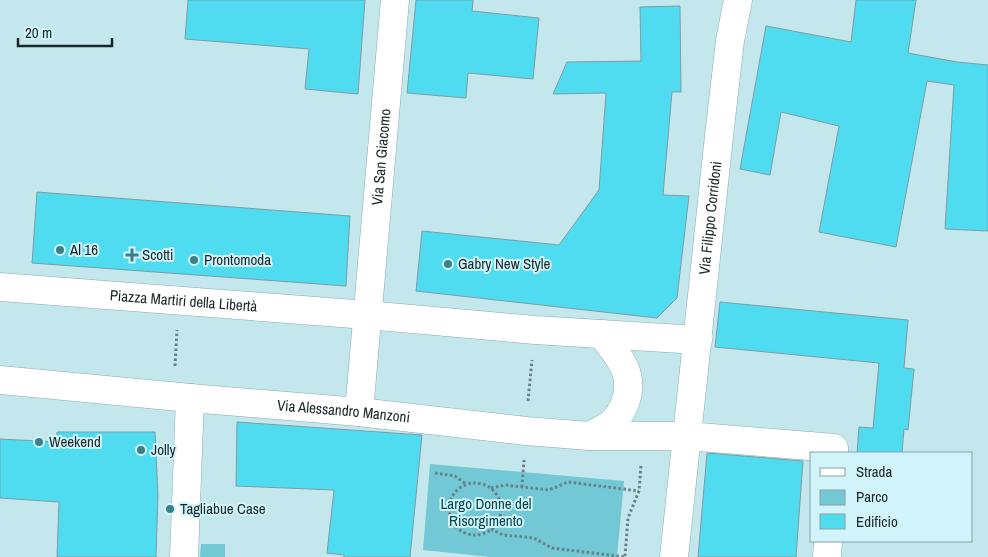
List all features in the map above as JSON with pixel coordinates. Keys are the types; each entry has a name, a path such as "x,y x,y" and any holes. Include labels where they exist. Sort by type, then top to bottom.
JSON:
{"street":[{"name":"Via San Giacomo","path":"367,315 395,0"},
{"name":"Via Filippo Corridoni","path":"674,557 719,136 730,41 738,0"},
{"name":"Piazza Martiri della Libertà","path":"0,287 698,340"},
{"path":"359,412 367,315"},
{"path":"590,436 611,424 622,411 629,392 627,371 618,356 600,334"},
{"name":"Via Alessandro Manzoni","path":"0,380 181,398 359,412 526,431 590,436 687,436 834,448 834,452"},
{"path":"181,398 184,557"},
{"path":"827,557 828,542"}],"path":[{"path":"180,300 181,398"},
{"path":"491,529 503,535 534,538 552,548 624,557 628,518 639,491 643,436"},
{"path":"435,473 455,476 466,484"},
{"path":"491,488 499,498 501,507 497,523 485,533 472,534 464,532 455,524 450,513 450,504 459,489 466,484 475,483 491,488 505,485 549,490 568,482 639,491"}],"green space":[{"name":"Largo Donne del Risorgimento","path":"430,464 624,481 617,557 490,557 423,550"},
{"path":"201,544 225,544 225,557 200,557"}],"building":[{"path":"188,0 365,0 358,94 305,89 309,49 185,39"},
{"path":"416,0 473,0 472,11 539,18 533,79 468,73 466,98 407,93"},
{"path":"856,0 916,0 908,53 957,62 988,65 988,231 945,229 954,85 927,81 896,247 819,232 839,126 781,112 770,175 740,169 766,26 851,42"},
{"path":"680,6 681,92 672,92 663,195 689,196 677,298 657,318 416,291 422,231 559,245 599,190 606,93 553,94 567,62 641,61 640,7"},
{"path":"37,192 350,216 346,286 32,263"},
{"path":"720,302 908,320 904,368 914,369 908,430 904,429 902,452 857,452 859,427 873,428 879,363 715,347"},
{"path":"237,422 422,435 410,557 344,557 344,555 327,553 334,490 236,486"},
{"path":"57,432 155,432 158,495 156,557 57,557 59,502 0,498 0,439 57,442"},
{"path":"707,453 803,461 796,557 698,557"}],"place":[{"name":"Al 16","path":"60,250"},
{"name":"Scotti","path":"132,255"},
{"name":"Prontomoda","path":"194,260"},
{"name":"Gabry New Style","path":"448,264"},
{"name":"Weekend","path":"39,442"},
{"name":"Jolly","path":"141,450"},
{"name":"Tagliabue Case","path":"170,509"}]}
